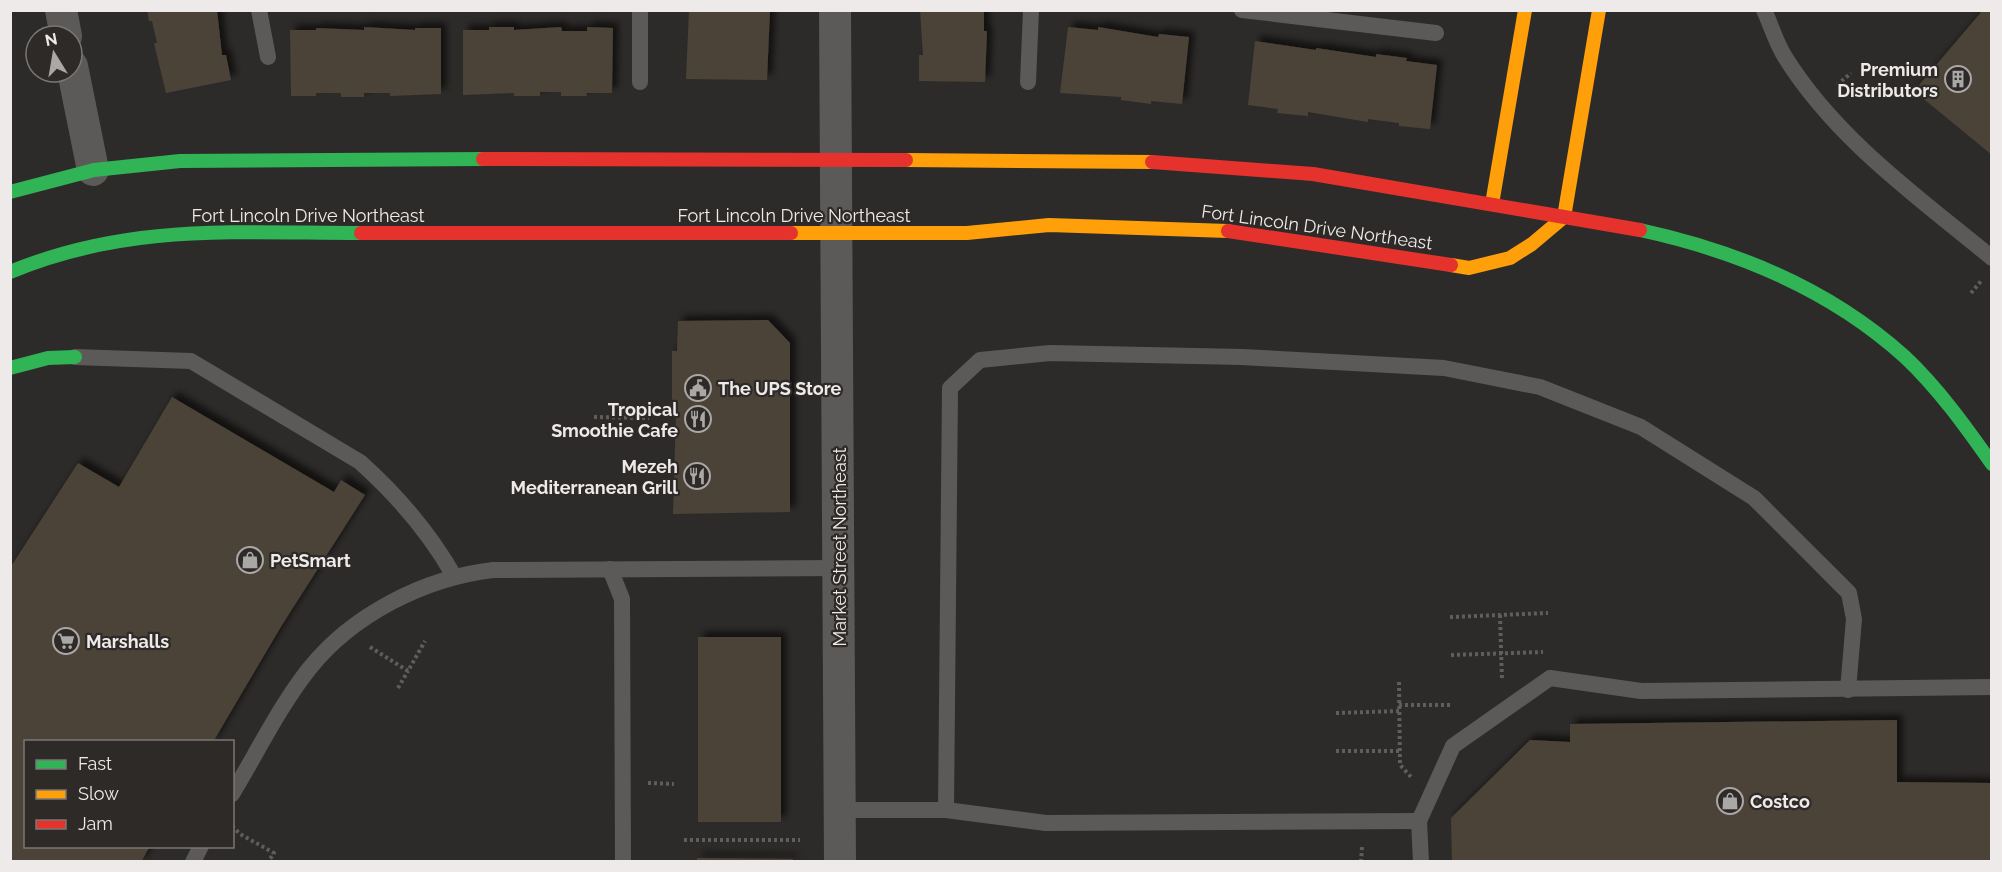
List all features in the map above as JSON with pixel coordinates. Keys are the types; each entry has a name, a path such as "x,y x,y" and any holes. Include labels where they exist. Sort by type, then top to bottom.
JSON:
{"street":[{"name":"Market Street Northeast","path":"835,10 840,861"},
{"path":"1492,204 1526,10"},
{"path":"1564,216 1599,10"},
{"path":"76,84 93,170"},
{"path":"10,192 93,170 162,161 237,159 1061,160 1193,164 1313,174 1564,216 1673,237 1749,261 1797,283 1866,325 1907,359 1962,422 1992,464"},
{"name":"Fort Lincoln Drive Northeast","path":"10,272 55,254 93,244 171,233 967,233 1049,225 1178,227 1251,233 1469,268 1486,267 1516,257 1564,216"},
{"path":"10,368 48,358 75,357"}],"lane":[{"path":"259,10 267,57"},
{"path":"640,10 640,82"},
{"path":"1028,82 1031,10"},
{"path":"1242,10 1436,33"},
{"path":"1764,10 1784,56 1818,101 1873,160 1992,258"},
{"path":"946,810 950,388 980,360 1050,353 1242,357 1444,368 1540,387 1641,427 1754,498 1849,593 1854,619 1848,690"},
{"path":"75,357 191,361 360,462 383,482 416,519 436,545 454,576"},
{"path":"234,791 304,675 327,649 350,631 420,588 454,576 493,570 839,568"},
{"path":"610,569 622,599 623,861"},
{"path":"1421,861 1419,820 1454,746 1550,678 1641,691 1992,687"},
{"path":"840,810 946,810 1046,823 1419,820"}],"path":[{"path":"594,417 649,418"},
{"path":"1450,616 1548,613"},
{"path":"350,631 376,652 408,671"},
{"path":"398,688 425,641"},
{"path":"1451,655 1549,652"},
{"path":"1399,682 1401,765 1430,796"},
{"path":"1399,705 1452,705"},
{"path":"1336,713 1400,711"},
{"path":"1336,751 1400,751"},
{"path":"234,828 240,834 274,853 268,861"},
{"path":"684,840 800,840"}],"building":[{"path":"147,10 217,10 222,55 226,55 231,80 166,93 154,43 157,43 152,21 149,21"},
{"path":"689,10 770,10 767,80 686,79"},
{"path":"920,10 984,10 984,31 987,31 985,82 919,81 919,55 923,55"},
{"name":"Premium Distributors","path":"1983,10 1992,10 1992,155 1914,91"},
{"path":"364,27 415,30 415,28 441,28 441,94 390,96 390,93 364,93 364,97 341,97 341,93 316,93 316,96 291,96 290,30 316,30 316,28 364,30"},
{"path":"489,27 514,27 514,30 561,27 562,31 587,31 587,27 613,28 612,93 586,93 587,96 561,96 561,92 540,92 540,96 514,96 514,93 463,95 463,30 489,30"},
{"path":"1068,27 1098,30 1098,27 1158,37 1159,34 1189,37 1182,104 1151,101 1151,104 1121,100 1121,97 1060,93"},
{"path":"1255,41 1376,57 1376,54 1407,58 1406,61 1437,65 1430,129 1308,112 1308,116 1277,113 1278,109 1248,105"},
{"path":"768,320 790,343 790,512 673,514 676,414 672,414 672,351 677,351 678,321"},
{"path":"172,397 334,492 341,480 365,495 282,625 214,740 24,740 24,848 149,848 141,862 10,862 10,568 78,463 119,487"},
{"path":"698,637 781,637 781,822 698,822"},
{"name":"Costco","path":"1897,720 1897,782 1992,783 1992,862 1452,862 1451,818 1530,740 1570,742 1570,724"},
{"path":"697,858 793,859 793,862 697,862"}],"traffic: fast":[{"path":"10,192 94,170 180,161 483,159"},
{"path":"1640,230 1712,249 1747,262 1781,276 1846,312 1876,333 1917,369 1951,408 1992,464"},
{"path":"10,272 54,256 97,245 140,238 226,232 361,233"},
{"path":"10,368 48,358 75,357"}],"traffic: slow":[{"path":"1492,204 1525,10"},
{"path":"1451,265 1469,268 1510,258 1532,244 1564,217 1599,10"},
{"path":"906,160 1152,162"},
{"path":"791,233 967,233 1049,225 1228,231"}],"traffic: jam":[{"path":"483,159 906,160"},
{"path":"1152,162 1313,174 1640,230"},
{"path":"1228,231 1451,265"},
{"path":"361,233 791,233"}],"place":[{"name":"Premium Distributors","path":"1958,79"},
{"name":"The UPS Store","path":"698,388"},
{"name":"Tropical Smoothie Cafe","path":"698,419"},
{"name":"Mezeh Mediterranean Grill","path":"697,476"},
{"name":"PetSmart","path":"250,560"},
{"name":"Marshalls","path":"66,641"},
{"name":"Costco","path":"1730,801"}]}
